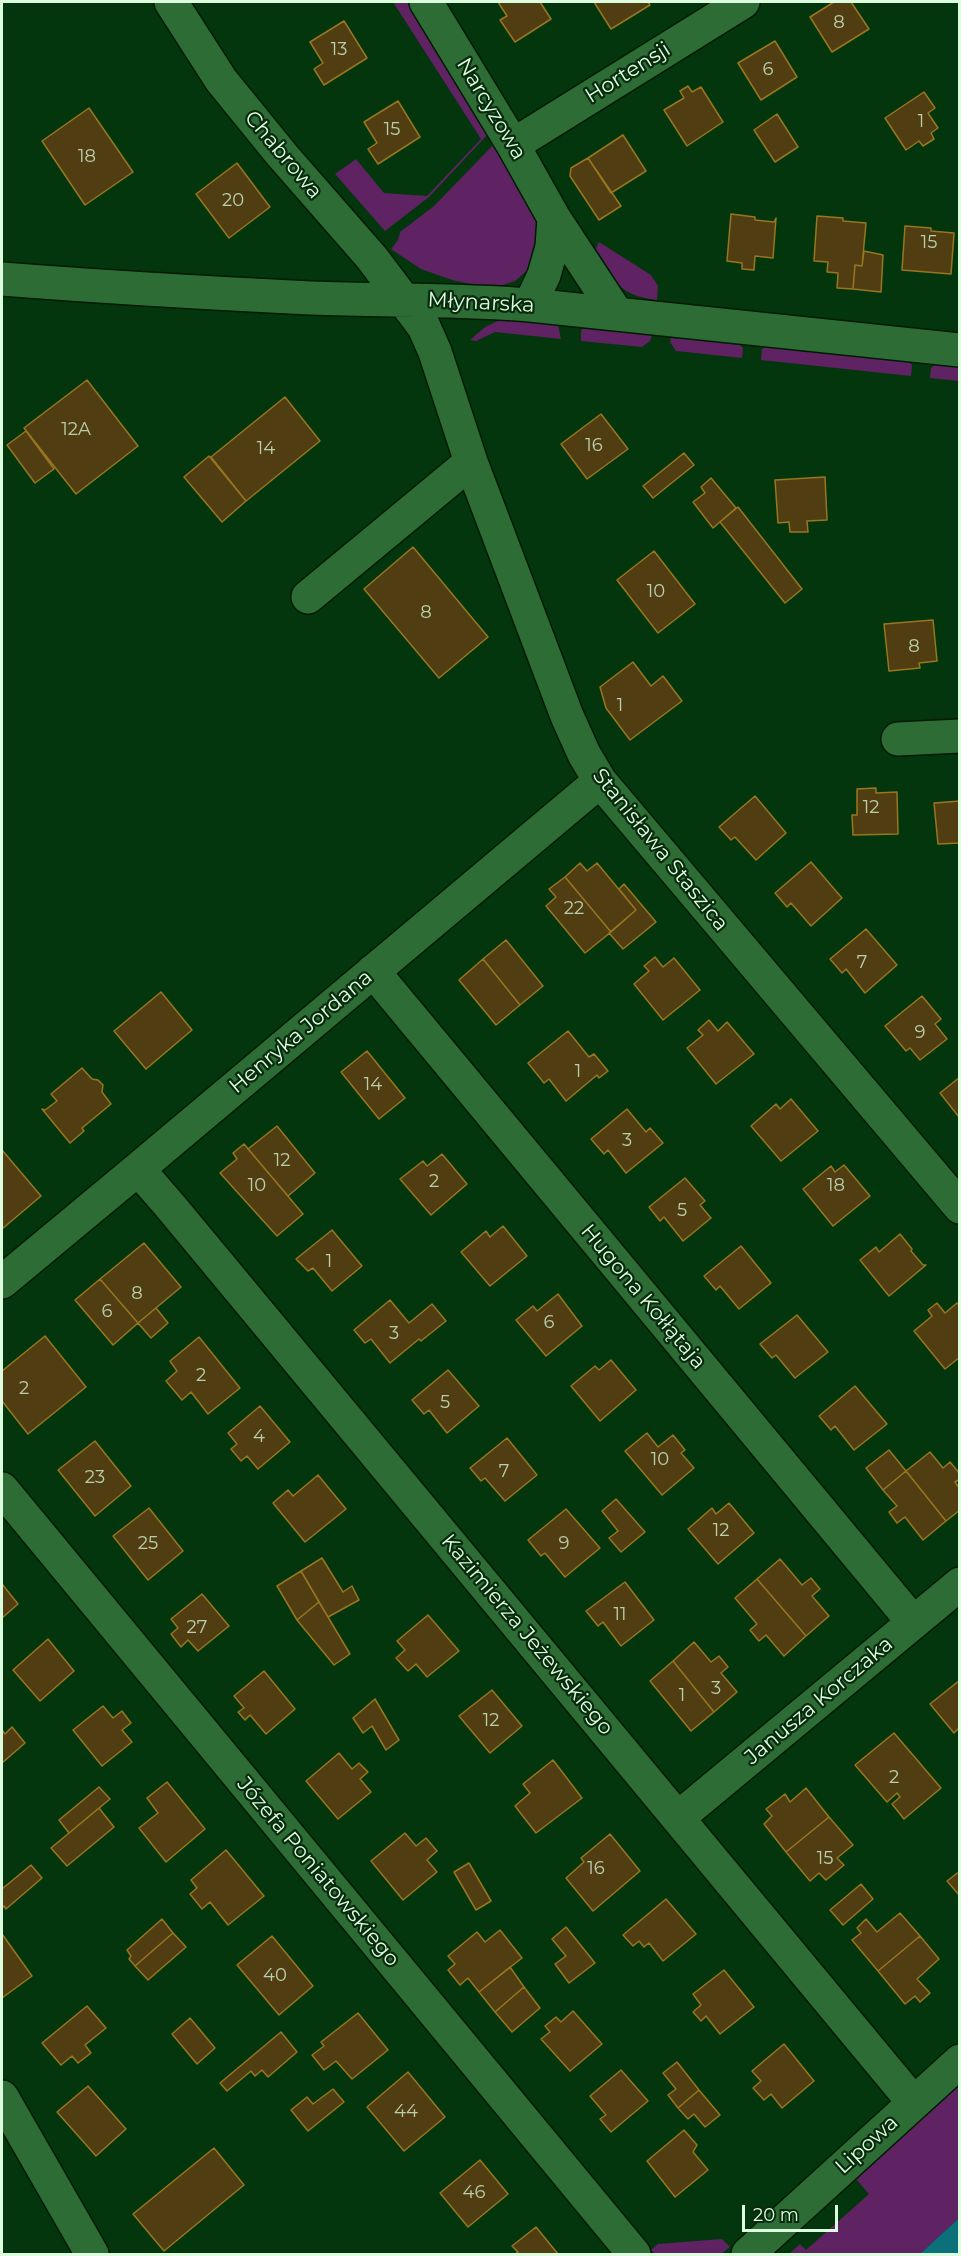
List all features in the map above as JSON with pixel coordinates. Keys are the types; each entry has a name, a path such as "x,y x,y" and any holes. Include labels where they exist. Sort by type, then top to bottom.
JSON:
{"street":[{"name":"Chabrowa","path":"171,2 221,80 406,300"},
{"name":"Narcyzowa","path":"426,2 513,145 554,218 617,314"},
{"name":"Hortensji","path":"513,145 743,2"},
{"path":"530,305 544,275 552,247 554,218"},
{"name":"Młynarska","path":"2,279 313,298 470,300 960,350"},
{"name":"Stanisława Staszica","path":"406,300 424,327 435,352 471,462 567,716 584,754 600,781 960,1207"},
{"path":"308,597 471,462"},
{"path":"898,739 960,736"},
{"name":"Henryka Jordana","path":"2,1282 600,781"},
{"name":"Hugona Kołłątaja","path":"373,971 913,1622"},
{"name":"Kazimierza Jeżewskiego","path":"138,1170 194,1234 914,2103"},
{"name":"Józefa Poniatowskiego","path":"2,1489 634,2254"},
{"name":"Janusza Korczaka","path":"679,1818 960,1584"},
{"name":"Lipowa","path":"748,2254 960,2061"},
{"path":"2,2097 92,2254"}],"shaded area":[{"path":"393,2 407,2 488,134 429,197 385,231 335,174 356,159 384,193 427,196 481,139"},
{"path":"496,142 535,213 540,233 530,268 515,281 500,286 476,285 452,280 421,269 391,249 398,240 400,232 434,206"},
{"path":"599,242 651,275 658,286 657,300 644,298 618,285 595,250"},
{"path":"500,320 558,325 561,339 495,332 476,341 470,340 485,327"},
{"path":"583,328 652,335 650,341 642,347 581,341"},
{"path":"671,337 740,345 743,348 742,358 676,351 670,342"},
{"path":"764,347 909,362 912,365 911,376 761,360"},
{"path":"935,365 959,367 959,381 930,378 931,368"},
{"path":"959,2082 959,2218 920,2254 789,2254 800,2244 806,2250 869,2194 856,2179"},
{"path":"722,2239 730,2247 721,2254 655,2254 651,2250 658,2244"}],"water":[{"path":"959,2218 959,2254 920,2254"}],"building":[{"path":"498,2 540,2 551,19 515,42 500,20 507,16"},
{"path":"594,2 648,2 650,5 611,29"},
{"path":"834,2 851,2 869,29 832,52 810,17"},
{"path":"344,21 367,58 324,85 314,69 323,63 310,42"},
{"path":"775,41 797,77 761,100 738,63"},
{"path":"688,86 692,92 701,87 723,122 687,146 664,110 684,98 680,91"},
{"path":"924,92 935,108 928,113 938,128 931,133 934,139 923,146 919,141 906,150 885,118"},
{"path":"398,101 420,137 378,164 368,149 377,143 364,122"},
{"path":"89,108 133,172 85,205 42,141"},
{"path":"777,114 798,147 775,162 754,130"},
{"path":"623,135 646,171 611,193 588,158"},
{"path":"588,158 621,206 599,220 570,176 571,168"},
{"path":"237,163 270,207 229,238 196,194"},
{"path":"731,214 774,222 776,218 773,258 755,256 754,270 742,269 742,263 727,261"},
{"path":"817,216 866,223 862,266 855,265 853,289 837,288 838,273 827,272 828,262 814,261"},
{"path":"905,226 954,233 951,274 902,270"},
{"path":"864,251 883,255 881,292 853,289 855,265 862,266"},
{"path":"87,380 138,446 76,494 24,428"},
{"path":"285,397 320,441 246,501 211,457"},
{"path":"601,414 628,449 587,479 561,444"},
{"path":"26,431 54,469 35,483 7,445"},
{"path":"684,453 694,465 653,498 643,486"},
{"path":"209,456 246,501 222,522 184,477"},
{"path":"825,477 827,520 807,521 808,532 790,532 789,522 778,523 775,480"},
{"path":"711,478 736,508 713,528 693,502 705,493 701,487"},
{"path":"738,507 802,589 785,603 720,522"},
{"path":"413,547 488,637 439,678 364,589"},
{"path":"654,551 695,604 658,633 617,580"},
{"path":"933,620 937,661 919,663 920,668 889,671 884,624"},
{"path":"633,662 651,686 663,676 682,701 630,740 606,708 600,687"},
{"path":"876,788 876,793 897,792 898,834 853,835 852,815 857,815 857,789"},
{"path":"755,796 786,833 756,860 735,837 731,840 719,827"},
{"path":"960,801 960,843 938,844 934,803"},
{"path":"811,862 842,898 811,926 791,903 787,907 775,893"},
{"path":"580,863 587,871 597,863 636,910 611,932 565,877"},
{"path":"565,877 611,932 585,953 546,906 556,897 549,889"},
{"path":"624,884 656,922 623,949 609,933 636,910 619,889"},
{"path":"866,929 897,965 865,993 846,969 842,973 830,959"},
{"path":"506,940 543,986 520,1005 483,959"},
{"path":"655,957 663,967 674,958 700,990 663,1020 634,984 649,971 644,966"},
{"path":"483,959 520,1005 496,1025 459,980"},
{"path":"161,992 192,1030 146,1069 114,1031"},
{"path":"922,996 941,1019 935,1024 947,1039 920,1060 910,1048 906,1051 885,1026"},
{"path":"709,1020 718,1031 727,1022 754,1054 716,1084 687,1048 703,1035 698,1030"},
{"path":"568,1031 589,1057 594,1054 608,1071 599,1078 597,1075 566,1101 549,1079 544,1083 528,1063"},
{"path":"367,1051 405,1098 379,1119 341,1072"},
{"path":"82,1068 92,1079 98,1080 103,1085 102,1092 111,1104 82,1128 84,1131 70,1143 42,1109 45,1110 57,1101 51,1094"},
{"path":"960,1077 960,1117 959,1117 940,1093"},
{"path":"791,1099 818,1131 781,1161 751,1126 776,1104 780,1109"},
{"path":"627,1109 646,1132 650,1128 663,1143 626,1173 608,1150 604,1154 591,1139"},
{"path":"277,1126 315,1173 288,1196 248,1149"},
{"path":"244,1144 303,1214 277,1236 220,1173 237,1159 233,1153"},
{"path":"2,1150 41,1196 2,1229"},
{"path":"442,1154 467,1184 431,1215 400,1179 423,1161 427,1166"},
{"path":"844,1165 870,1196 833,1226 803,1189 831,1166 835,1172"},
{"path":"685,1178 705,1201 700,1205 711,1218 683,1241 664,1217 660,1221 649,1207"},
{"path":"503,1226 527,1256 490,1286 461,1252 486,1231 490,1237"},
{"path":"332,1230 362,1266 332,1291 313,1268 308,1271 296,1259"},
{"path":"900,1234 912,1249 911,1251 923,1265 926,1265 889,1296 860,1260 876,1247 879,1252"},
{"path":"144,1243 181,1287 138,1323 100,1279"},
{"path":"741,1246 771,1283 739,1309 720,1286 716,1290 704,1276"},
{"path":"100,1279 138,1323 113,1345 75,1300"},
{"path":"558,1294 582,1326 546,1356 516,1320 533,1306 537,1311"},
{"path":"390,1300 409,1323 432,1304 446,1321 421,1341 419,1339 390,1363 371,1339 365,1343 354,1330"},
{"path":"937,1303 945,1313 957,1303 960,1306 960,1357 945,1369 914,1331 932,1316 928,1310"},
{"path":"156,1308 168,1323 151,1338 138,1323"},
{"path":"797,1315 828,1352 795,1378 776,1355 772,1358 760,1344"},
{"path":"45,1336 86,1387 28,1434 2,1401 2,1371"},
{"path":"199,1337 240,1388 208,1414 191,1392 182,1400 166,1381 177,1371 170,1361"},
{"path":"611,1360 636,1390 600,1421 571,1386 595,1366 599,1370"},
{"path":"448,1370 479,1406 447,1433 429,1410 424,1414 412,1400"},
{"path":"855,1386 887,1424 854,1450 835,1426 831,1430 819,1416"},
{"path":"260,1406 290,1442 258,1469 247,1456 241,1461 231,1449 237,1444 228,1433"},
{"path":"647,1433 658,1447 673,1435 685,1450 681,1453 694,1468 662,1495 625,1451"},
{"path":"507,1438 537,1475 505,1501 485,1478 481,1481 470,1468"},
{"path":"95,1441 131,1486 95,1516 58,1470"},
{"path":"889,1450 906,1471 883,1490 866,1468"},
{"path":"930,1452 943,1468 950,1462 960,1474 960,1479 955,1482 960,1489 960,1510 946,1521 906,1471"},
{"path":"906,1471 946,1521 923,1540 905,1517 897,1523 889,1512 897,1506 883,1490"},
{"path":"318,1475 346,1509 305,1542 273,1503 288,1490 293,1496"},
{"path":"616,1499 645,1532 621,1552 609,1538 618,1531 602,1511"},
{"path":"729,1503 754,1533 718,1564 688,1529 712,1508 716,1514"},
{"path":"149,1508 183,1551 148,1580 113,1536"},
{"path":"566,1509 600,1548 565,1577 545,1553 541,1556 528,1540"},
{"path":"322,1558 343,1592 352,1586 359,1600 328,1617 301,1571"},
{"path":"780,1559 802,1585 811,1578 820,1589 812,1596 829,1616 806,1636 757,1579"},
{"path":"301,1571 319,1602 297,1620 277,1586"},
{"path":"757,1579 806,1636 784,1656 766,1635 759,1641 750,1630 757,1624 735,1598"},
{"path":"625,1582 654,1620 621,1646 603,1622 598,1626 586,1611"},
{"path":"2,1584 18,1604 2,1618"},
{"path":"202,1594 229,1626 198,1651 188,1640 181,1647 171,1634 178,1628 171,1619"},
{"path":"319,1602 350,1654 334,1665 297,1620"},
{"path":"428,1615 459,1651 427,1677 416,1664 408,1671 396,1658 405,1650 397,1641"},
{"path":"48,1639 74,1671 40,1701 13,1670"},
{"path":"694,1642 711,1662 719,1656 728,1667 721,1673 737,1692 714,1712 673,1661"},
{"path":"673,1661 714,1712 691,1731 650,1681"},
{"path":"264,1671 295,1709 266,1734 250,1715 245,1720 238,1712 244,1708 234,1696"},
{"path":"960,1680 960,1731 958,1729 954,1733 930,1704"},
{"path":"492,1690 522,1726 490,1753 459,1716"},
{"path":"375,1699 399,1740 386,1750 372,1726 363,1733 353,1718"},
{"path":"103,1706 113,1718 122,1711 131,1723 122,1730 132,1742 102,1766 73,1730"},
{"path":"12,1727 25,1743 2,1763 2,1730 5,1734"},
{"path":"894,1733 941,1788 904,1819 892,1804 900,1797 897,1793 887,1802 855,1765"},
{"path":"339,1753 352,1769 359,1763 368,1772 360,1779 371,1792 338,1819 306,1781"},
{"path":"553,1760 582,1798 536,1833 515,1806 530,1793 523,1784"},
{"path":"167,1782 205,1829 166,1862 139,1828 158,1813 147,1798"},
{"path":"99,1787 110,1799 69,1833 59,1820"},
{"path":"806,1788 829,1817 786,1852 764,1824 772,1816 766,1809 785,1794 790,1802"},
{"path":"99,1808 114,1827 67,1866 51,1848"},
{"path":"829,1817 853,1845 837,1858 844,1865 826,1880 819,1873 810,1881 786,1852"},
{"path":"405,1833 416,1846 426,1838 437,1851 427,1860 437,1872 403,1900 371,1861"},
{"path":"610,1834 640,1871 593,1911 566,1878 584,1862 581,1858"},
{"path":"226,1850 264,1896 228,1925 210,1902 202,1909 190,1894 197,1888 191,1880"},
{"path":"469,1863 491,1901 476,1910 454,1872"},
{"path":"31,1865 42,1878 6,1909 4,1906 2,1908 2,1889"},
{"path":"960,1871 960,1896 947,1881"},
{"path":"861,1884 873,1899 843,1925 830,1910"},
{"path":"666,1899 696,1934 663,1961 649,1943 644,1947 639,1941 633,1946 623,1935"},
{"path":"900,1913 920,1936 878,1971 852,1940 861,1933 857,1928 866,1919 877,1932"},
{"path":"162,1919 173,1933 135,1966 129,1959 131,1956 127,1950"},
{"path":"566,1927 595,1963 569,1983 555,1964 566,1956 552,1939"},
{"path":"500,1930 522,1958 479,1992 468,1978 460,1985 448,1970 455,1964 448,1956 477,1932 485,1942"},
{"path":"173,1933 186,1947 148,1980 135,1966"},
{"path":"2,1934 32,1976 2,1998"},
{"path":"272,1936 313,1986 279,2015 237,1965"},
{"path":"920,1936 939,1959 917,1979 930,1993 920,2002 915,1996 905,2004 878,1971"},
{"path":"510,1967 524,1987 495,2012 479,1992"},
{"path":"724,1970 754,2007 720,2034 706,2016 701,2021 693,2012 701,2005 693,1994"},
{"path":"524,1987 540,2008 512,2032 495,2012"},
{"path":"87,2006 106,2028 85,2045 91,2053 78,2063 72,2056 61,2065 42,2043"},
{"path":"573,2011 602,2044 570,2071 541,2039 550,2032 545,2026 556,2017 561,2022"},
{"path":"358,2013 388,2050 352,2079 336,2061 324,2070 312,2055 324,2046 321,2042"},
{"path":"190,2018 215,2048 197,2064 172,2034"},
{"path":"281,2032 297,2052 268,2077 262,2070 255,2076 251,2071 227,2091 220,2083"},
{"path":"784,2044 814,2081 782,2108 771,2094 764,2100 753,2088 761,2081 752,2071"},
{"path":"677,2062 699,2090 678,2108 668,2095 676,2089 663,2073"},
{"path":"621,2070 648,2101 611,2132 600,2119 606,2115 590,2096"},
{"path":"408,2072 445,2117 404,2151 367,2107"},
{"path":"88,2086 126,2129 96,2156 57,2112"},
{"path":"333,2089 344,2102 308,2131 291,2110 307,2097 313,2104"},
{"path":"699,2090 720,2115 705,2127 694,2114 688,2119 678,2108"},
{"path":"684,2130 697,2145 693,2152 708,2170 675,2197 647,2161"},
{"path":"214,2148 244,2185 164,2251 133,2214"},
{"path":"480,2160 508,2194 468,2227 440,2193"},
{"path":"536,2227 558,2254 515,2254 518,2252 512,2246"}]}
